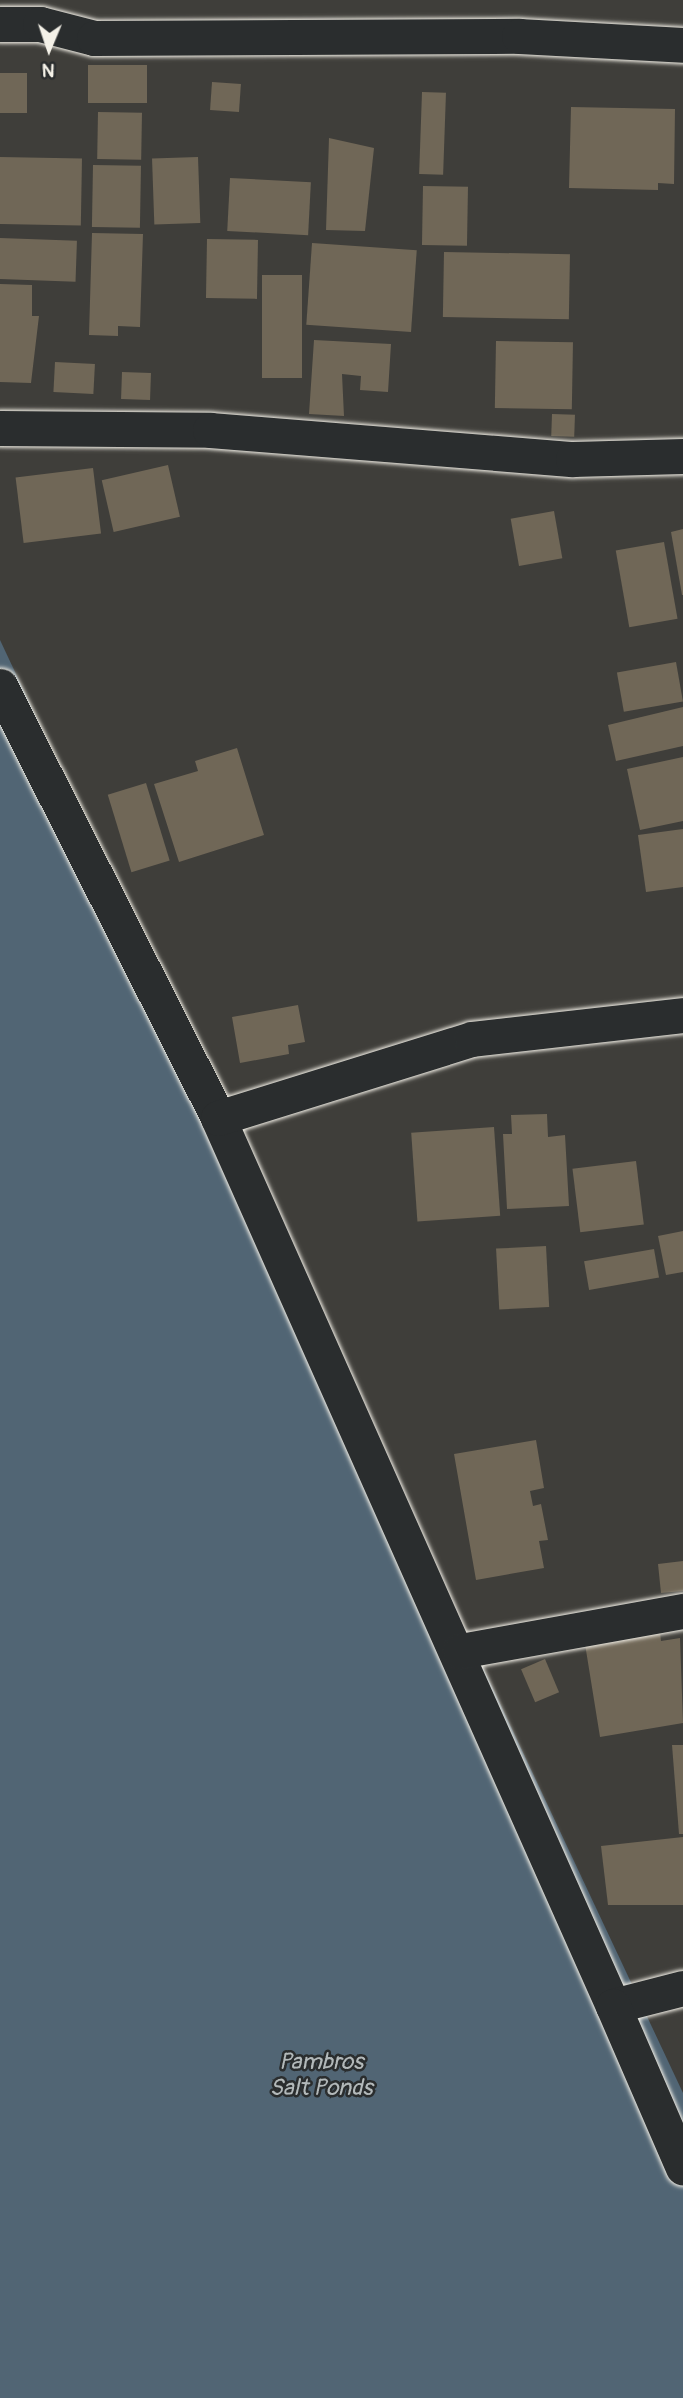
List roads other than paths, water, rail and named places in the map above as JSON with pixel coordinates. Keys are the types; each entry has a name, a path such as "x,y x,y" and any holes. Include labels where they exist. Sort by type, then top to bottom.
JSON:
{"street":[{"path":"0,24 39,12 94,38 519,36 683,45"},
{"path":"0,428 210,430 573,459 683,456"},
{"path":"0,686 218,1118 460,1651 683,2168"},
{"path":"218,1118 472,1039 683,1015"},
{"path":"460,1651 683,1611"},
{"path":"613,2007 683,1988"}],"water":[{"name":"Pambros Salt Ponds","path":"0,640 683,2093 683,2398 0,2398"}]}
